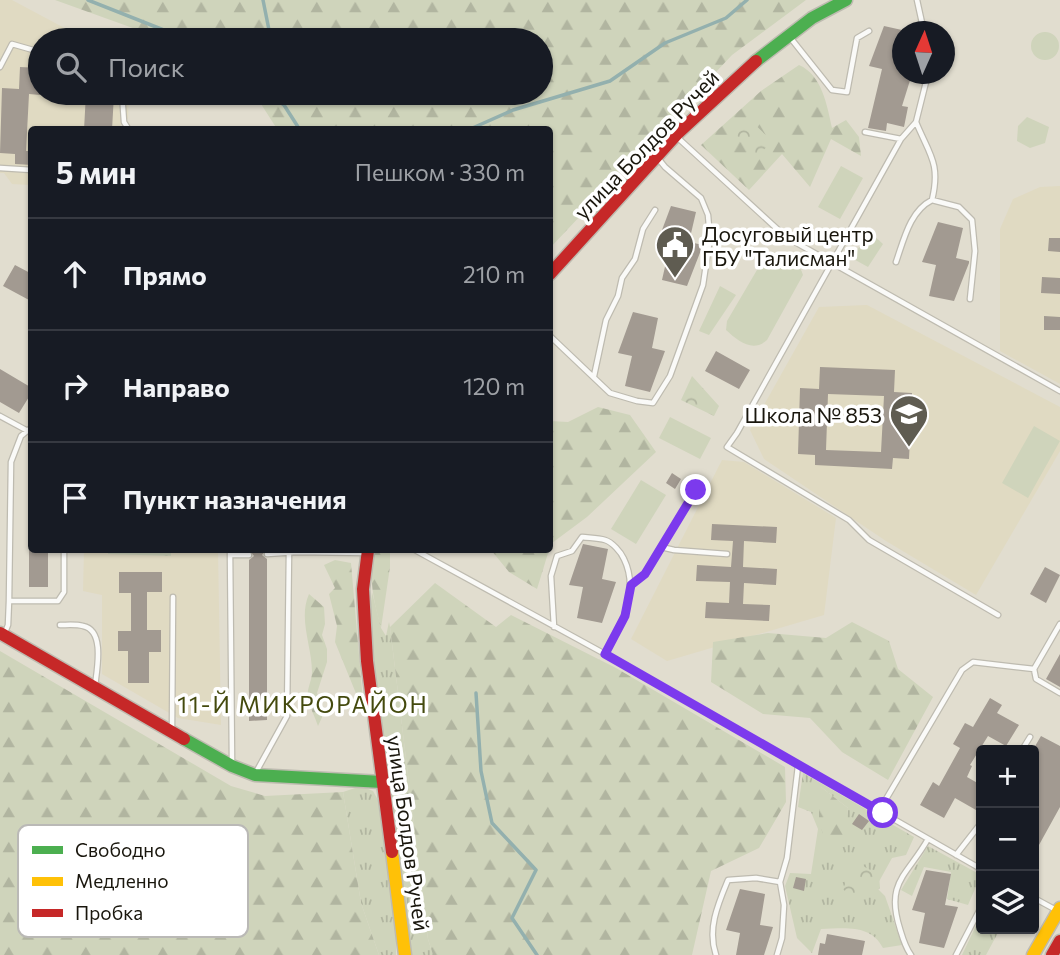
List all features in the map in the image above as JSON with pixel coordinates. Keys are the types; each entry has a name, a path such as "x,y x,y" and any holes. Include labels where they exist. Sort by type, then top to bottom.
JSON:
{"street":[{"name":"улица Болдов Ручей","path":"553,271 713,97 788,35 826,9 846,0"},
{"name":"улица Болдов Ручей","path":"368,553 363,589 363,624 405,955"},
{"path":"2,634 172,733 232,766 255,775 382,782"},
{"path":"1033,955 1059,909"},
{"path":"1052,955 1060,941"}],"lane":[{"path":"917,0 922,21"},
{"path":"788,35 832,90 848,92 857,38 869,31"},
{"path":"0,67 12,44 28,49"},
{"path":"926,84 916,122 901,139 834,263 727,447 849,520 869,540 998,615"},
{"path":"123,105 126,126"},
{"path":"916,122 932,153 935,166 936,185 932,200"},
{"path":"865,132 901,139"},
{"path":"676,136 786,237 1060,391"},
{"path":"553,339 610,393 637,401 653,402 670,376 703,285 710,238 708,215 701,198 657,157"},
{"path":"0,168 28,170"},
{"path":"896,262 920,206 932,200 959,208 972,220 975,251 970,299"},
{"path":"594,377 606,320 618,296 622,278 635,259 642,229 655,210"},
{"path":"0,415 26,430 11,462 8,625 2,634"},
{"path":"631,585 645,574 696,490"},
{"path":"554,627 551,576 557,556 572,551 582,537 606,540 621,553 628,567 631,585 625,616 605,654"},
{"path":"661,547 727,554"},
{"path":"9,601 58,601 64,592 64,553"},
{"path":"230,553 232,766"},
{"path":"236,553 249,555"},
{"path":"267,555 278,553"},
{"path":"255,775 287,716 288,553"},
{"path":"420,553 605,654 976,866"},
{"path":"172,733 173,597"},
{"path":"1060,624 1034,669 1036,679 1060,693"},
{"path":"60,625 83,626 92,630 97,638 95,688"},
{"path":"879,811 962,670 973,662 1034,669"},
{"path":"1025,745 1030,737"},
{"path":"777,955 782,938 784,905 780,882 787,858 798,766"},
{"path":"956,855 976,837"},
{"path":"911,955 906,949 893,897 907,867 928,839"},
{"path":"716,955 713,947 713,924 728,880 756,878 780,882"},
{"path":"1039,900 1059,909"},
{"path":"956,955 976,917"}],"shaded area":[{"path":"0,0 12,0 64,28 28,28 28,105 129,105 128,118 120,126 28,126 28,185 12,184 4,173 0,173"},
{"path":"1060,186 1060,384 1000,351 1000,229 1013,199 1040,187"},
{"name":"Школа № 853","path":"867,305 1060,407 1060,451 976,595 886,541 764,459 750,430 819,307"},
{"path":"722,460 744,462 836,518 824,615 667,661 631,639"},
{"path":"84,553 218,553 221,725 178,718 102,674 102,595 83,591"}],"green space":[{"path":"55,0 806,0 732,55 553,245 553,126 275,126 262,105 553,105 553,28 133,28"},
{"path":"1045,32 1055,36 1059,46 1055,56 1045,60 1035,56 1031,46 1035,36"},
{"path":"799,65 818,83 832,128 846,120 859,137 861,156 831,139 810,187 782,154 749,190 701,145 761,91"},
{"path":"747,117 772,141 758,156 733,132"},
{"path":"1027,117 1049,127 1045,143 1030,148 1017,141 1018,126"},
{"path":"841,166 863,178 840,219 818,207"},
{"path":"872,234 883,244 868,267 850,257"},
{"path":"773,252 795,263 803,275 767,340 762,344 746,344 726,330 727,321 767,253"},
{"path":"720,286 736,295 709,335 699,331"},
{"path":"692,376 719,406 714,416 681,400"},
{"path":"598,407 630,415 656,452 587,517 553,542 553,421 568,422"},
{"path":"670,417 711,438 700,459 659,438"},
{"path":"1034,426 1060,441 1028,498 1002,483"},
{"path":"641,480 666,495 636,544 611,529"},
{"path":"171,553 171,556 108,554"},
{"path":"375,553 390,553 381,628 374,599"},
{"path":"493,553 548,553 537,589 509,572"},
{"path":"335,560 351,563 364,713 335,642 337,626 329,594 335,588 324,565"},
{"path":"435,583 496,627 511,615 616,668 785,767 786,802 759,848 711,871 692,955 433,955 428,939 390,627"},
{"path":"372,592 381,628 386,636 389,622 390,627 428,939 433,955 411,955 374,667 370,612"},
{"path":"309,594 324,607 325,624 322,635 327,649 327,662 317,693 324,713 318,726 308,696 312,672 305,613"},
{"path":"852,622 889,641 898,669 933,697 888,780 842,752 810,718 763,714 711,682 713,642 768,633 826,638"},
{"path":"0,651 231,786 265,796 343,792 361,903 379,955 0,955"},
{"path":"803,773 914,837 906,855 892,858 876,887 885,896 902,945 883,948 872,935 856,929 821,929 812,953 797,938 785,886 790,873 811,874 818,829 811,812 798,807","holes":["821,787 848,808 847,815 819,819"]},
{"path":"361,786 373,791 378,800 396,934 396,955 379,955 361,903 343,792"},
{"path":"821,787 848,808 845,838 835,841 823,835 819,805 810,796 814,788"},
{"path":"928,846 976,872 976,887 968,905 947,899 951,872 924,867 912,896 901,890"},
{"path":"863,866 879,875 880,888 868,897 853,899 843,889 852,867"},
{"path":"976,926 976,934 997,934 986,955 962,955"}],"building":[{"path":"884,26 892,28 892,84 909,84 902,106 908,107 904,127 887,123 886,131 868,128 882,69 869,66"},
{"path":"20,67 28,67 28,165 15,164 15,154 0,153 2,88 19,89"},
{"path":"85,105 113,105 112,126 84,126"},
{"path":"671,206 696,212 689,242 703,245 687,286 662,280 669,249 656,246"},
{"path":"938,222 963,228 956,258 969,263 954,301 929,296 936,265 922,262"},
{"path":"1049,238 1060,238 1060,252 1048,251"},
{"path":"15,265 28,272 28,299 3,286"},
{"path":"1042,277 1060,278 1060,294 1041,293"},
{"path":"633,312 658,318 652,348 665,351 650,392 625,386 632,356 618,353"},
{"path":"1044,316 1060,317 1060,330 1044,330"},
{"path":"716,351 750,370 739,389 705,371"},
{"path":"820,367 895,370 894,392 912,393 909,459 893,458 892,469 815,465 815,455 798,454 800,388 819,389","holes":["828,394 884,396 881,452 826,450"]},
{"path":"0,369 28,386 28,398 19,413 0,402"},
{"path":"672,473 681,479 675,489 666,483"},
{"path":"712,524 777,527 776,543 744,541 743,567 777,569 776,585 744,583 743,604 770,605 769,621 705,618 706,602 729,603 730,582 696,581 697,565 731,567 733,541 711,540"},
{"path":"583,544 608,549 602,579 616,582 602,623 577,618 583,587 569,585"},
{"path":"29,553 48,553 48,587 29,587"},
{"path":"252,553 264,553 262,555 267,559 267,720 249,721 249,560 254,556"},
{"path":"1045,567 1060,575 1046,603 1030,594"},
{"path":"119,572 162,572 162,592 147,592 147,630 161,630 161,652 149,652 149,683 128,683 128,651 118,651 118,631 131,631 131,593 119,593"},
{"path":"1060,654 1060,687 1046,679"},
{"path":"990,698 1002,705 997,713 1019,725 1007,745 988,736 982,745 976,745 976,755 967,777 976,782 976,810 955,798 944,818 920,805 933,782 939,786 960,748 953,744 965,723 973,727"},
{"path":"1041,736 1060,746 1060,807 1039,845 1039,745 1036,745"},
{"path":"859,814 869,821 862,830 852,824"},
{"path":"926,870 951,874 945,905 958,907 944,948 919,943 925,913 912,910"},
{"path":"796,877 806,879 804,891 793,888"},
{"path":"740,889 765,894 760,925 773,927 764,955 736,955 740,933 726,930"},
{"path":"827,934 865,941 862,955 818,955 820,943 825,944"}],"waterway":[{"path":"88,0 159,28"},
{"path":"263,0 269,28"},
{"path":"553,98 610,81 665,43 726,18 747,0"},
{"path":"284,105 297,126"},
{"path":"477,126 530,105"},
{"path":"476,693 481,771 492,823 536,870 512,918 537,955"}],"traffic: fast":[{"path":"756,61 812,18 846,0"},
{"path":"184,739 232,766 255,775 382,782"}],"traffic: slow":[{"path":"392,852 405,955"},
{"path":"1033,955 1060,908"}],"traffic: jam":[{"path":"553,271 678,133 756,61"},
{"path":"368,553 363,589 367,661 392,852"},
{"path":"0,633 184,739"},
{"path":"1052,955 1060,941"}],"place":[{"name":"Досуговый центр ГБУ \"Талисман\"","path":"675,279"},
{"name":"Школа № 853","path":"909,448"}],"district":[{"name":"11-Й МИКРОРАЙОН","path":"303,704"}],"route":[{"path":"696,490 645,574 631,585 625,616 605,654 883,813"}]}
